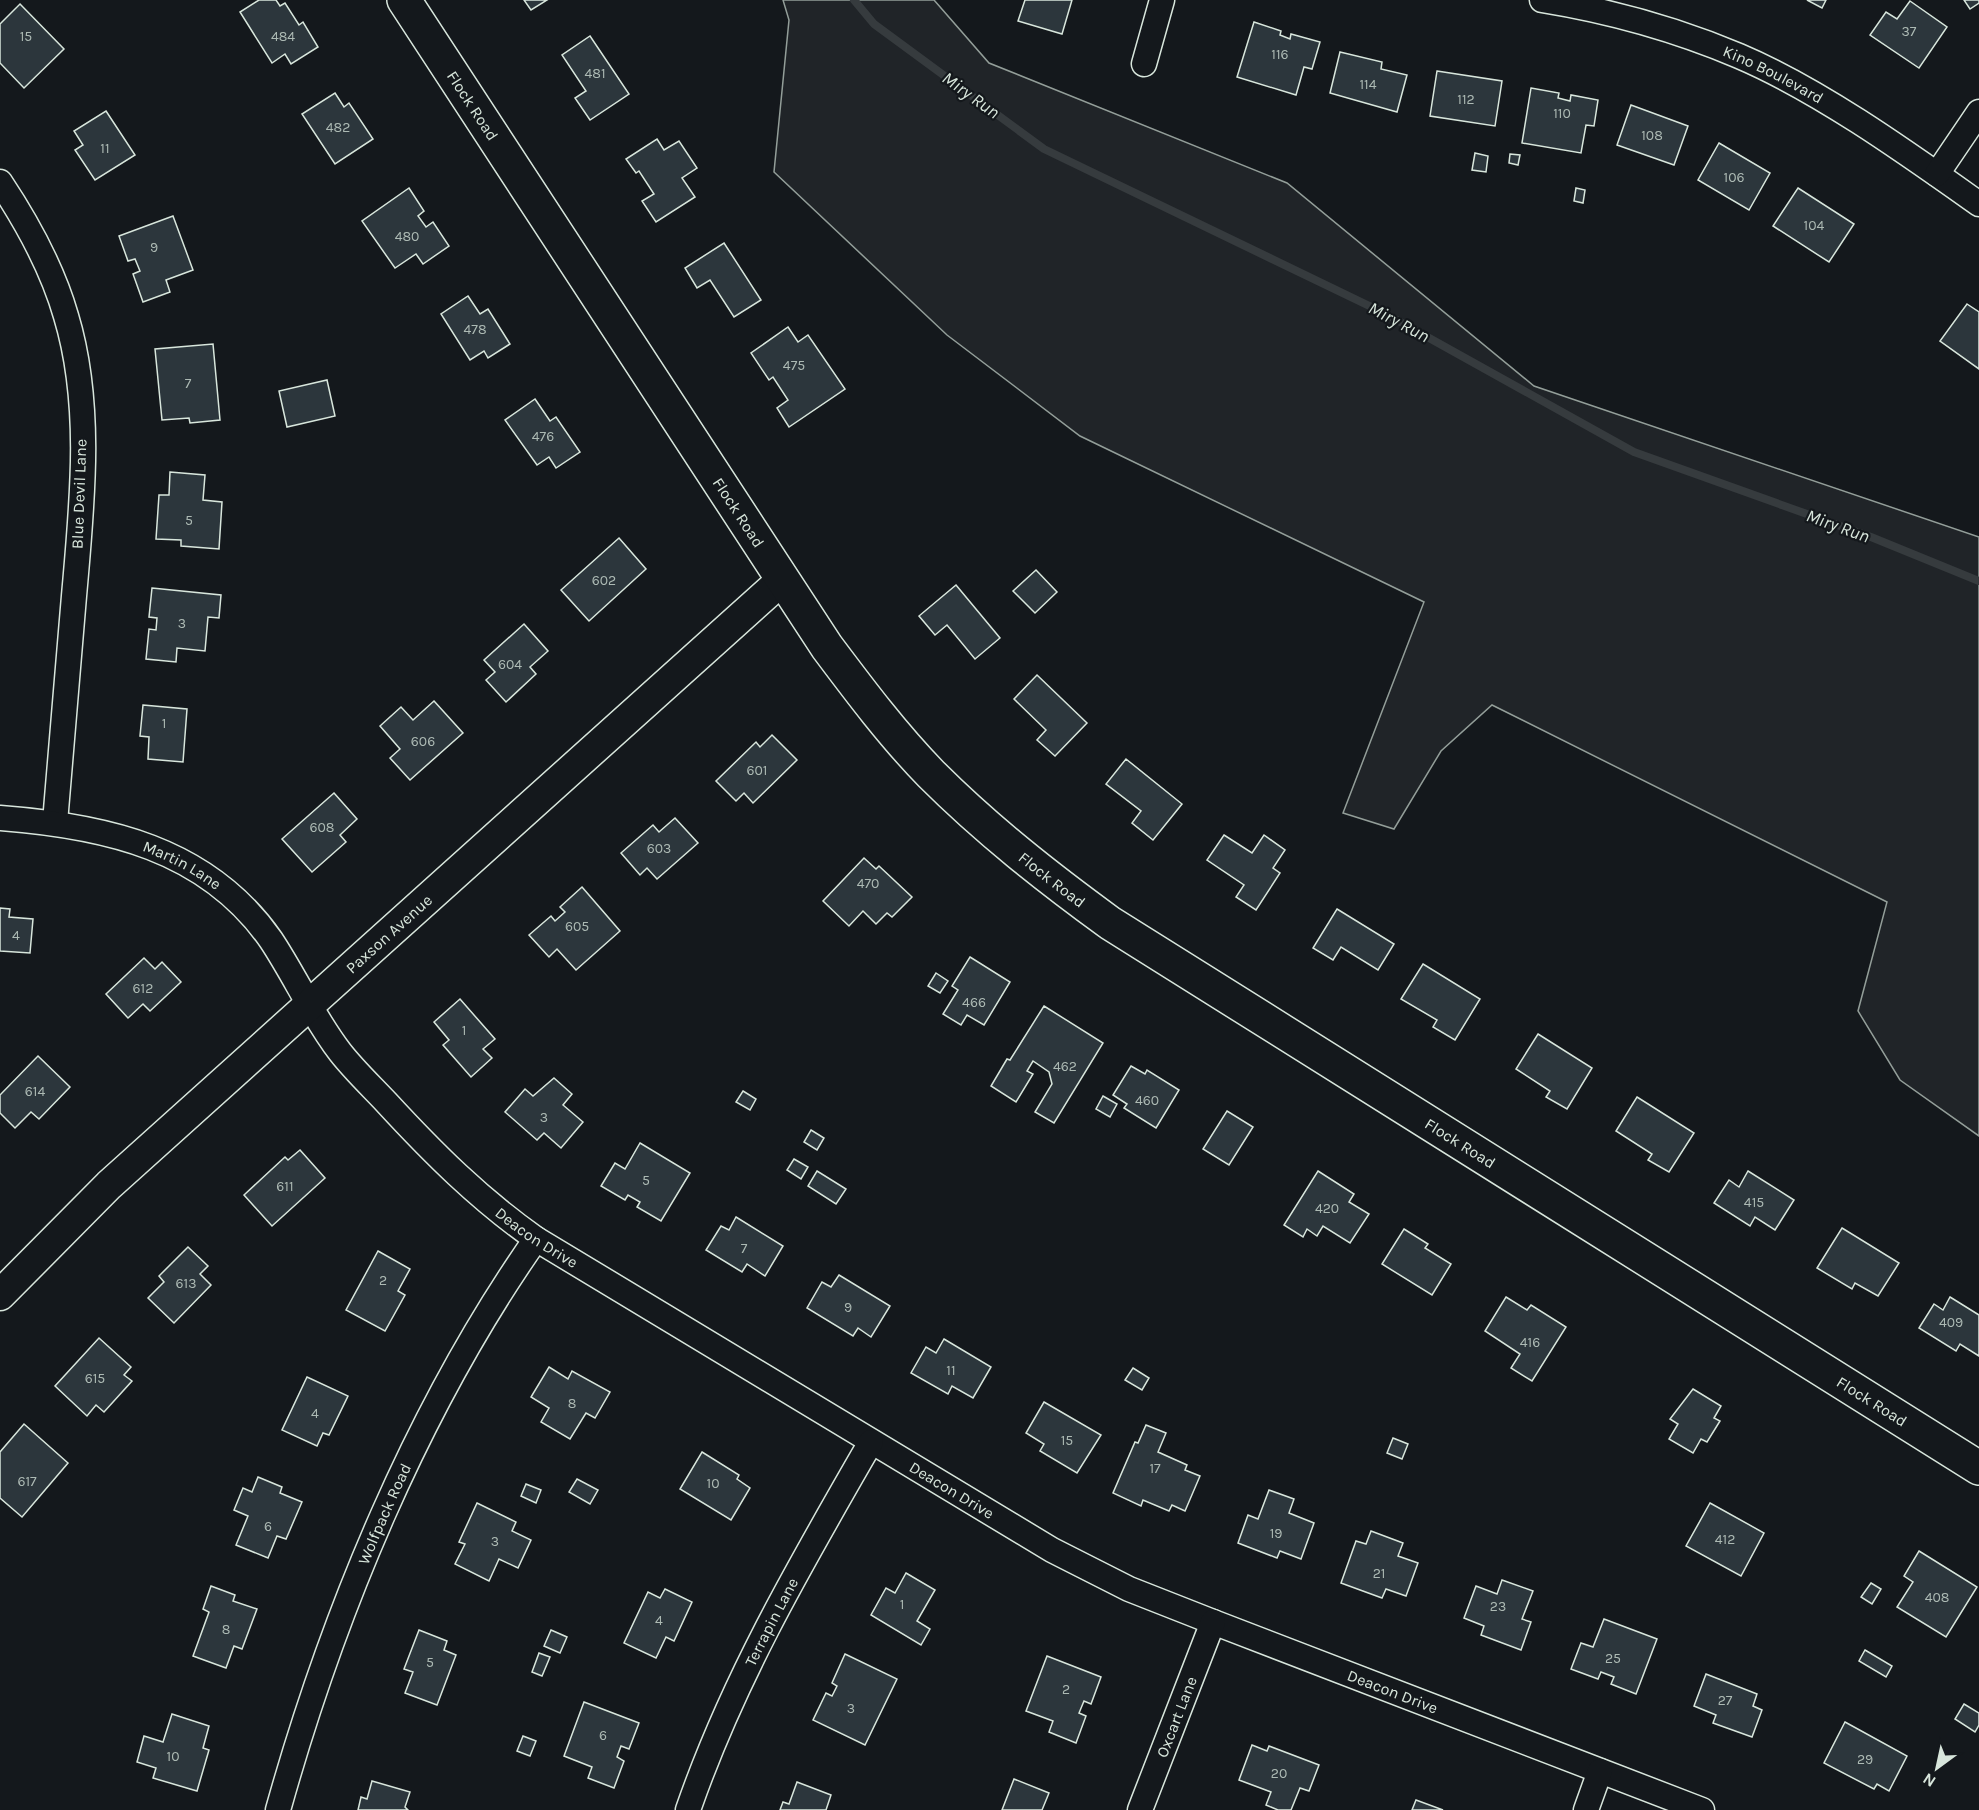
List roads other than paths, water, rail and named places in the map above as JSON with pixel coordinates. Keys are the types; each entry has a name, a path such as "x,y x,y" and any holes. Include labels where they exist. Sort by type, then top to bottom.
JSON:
{"main road":[{"name":"Flock Road","path":"404,0 827,647 882,719 967,809 1037,870 1110,923 1979,1468"}],"street":[{"path":"1144,64 1162,0"},
{"name":"Kino Boulevard","path":"1542,0 1594,8 1668,29 1740,57 1809,92 1938,174 1979,204"},
{"path":"1938,174 1979,112"},
{"name":"Blue Devil Lane","path":"0,182 27,223 50,269 60,297 77,366 82,417 79,534 55,823"},
{"name":"Paxson Avenue","path":"0,1295 109,1185 309,1002 524,814 783,579"},
{"name":"Martin Lane","path":"0,818 55,823 119,835 162,852 202,874 239,902 264,932 309,1002"},
{"name":"Deacon Drive","path":"309,1002 340,1052 446,1167 496,1211 536,1239 1052,1550 1129,1589 1702,1810"},
{"name":"Wolfpack Road","path":"278,1810 328,1650 368,1551 412,1454 461,1360 536,1239"},
{"name":"Terrapin Lane","path":"688,1810 735,1694 786,1590 871,1442"},
{"name":"Oxcart Lane","path":"1140,1810 1213,1622"},
{"path":"1586,1810 1600,1771"}],"waterway":[{"name":"Miry Run","path":"854,0 874,24 1044,149 1386,314 1634,452 1871,537 1979,581"}]}
